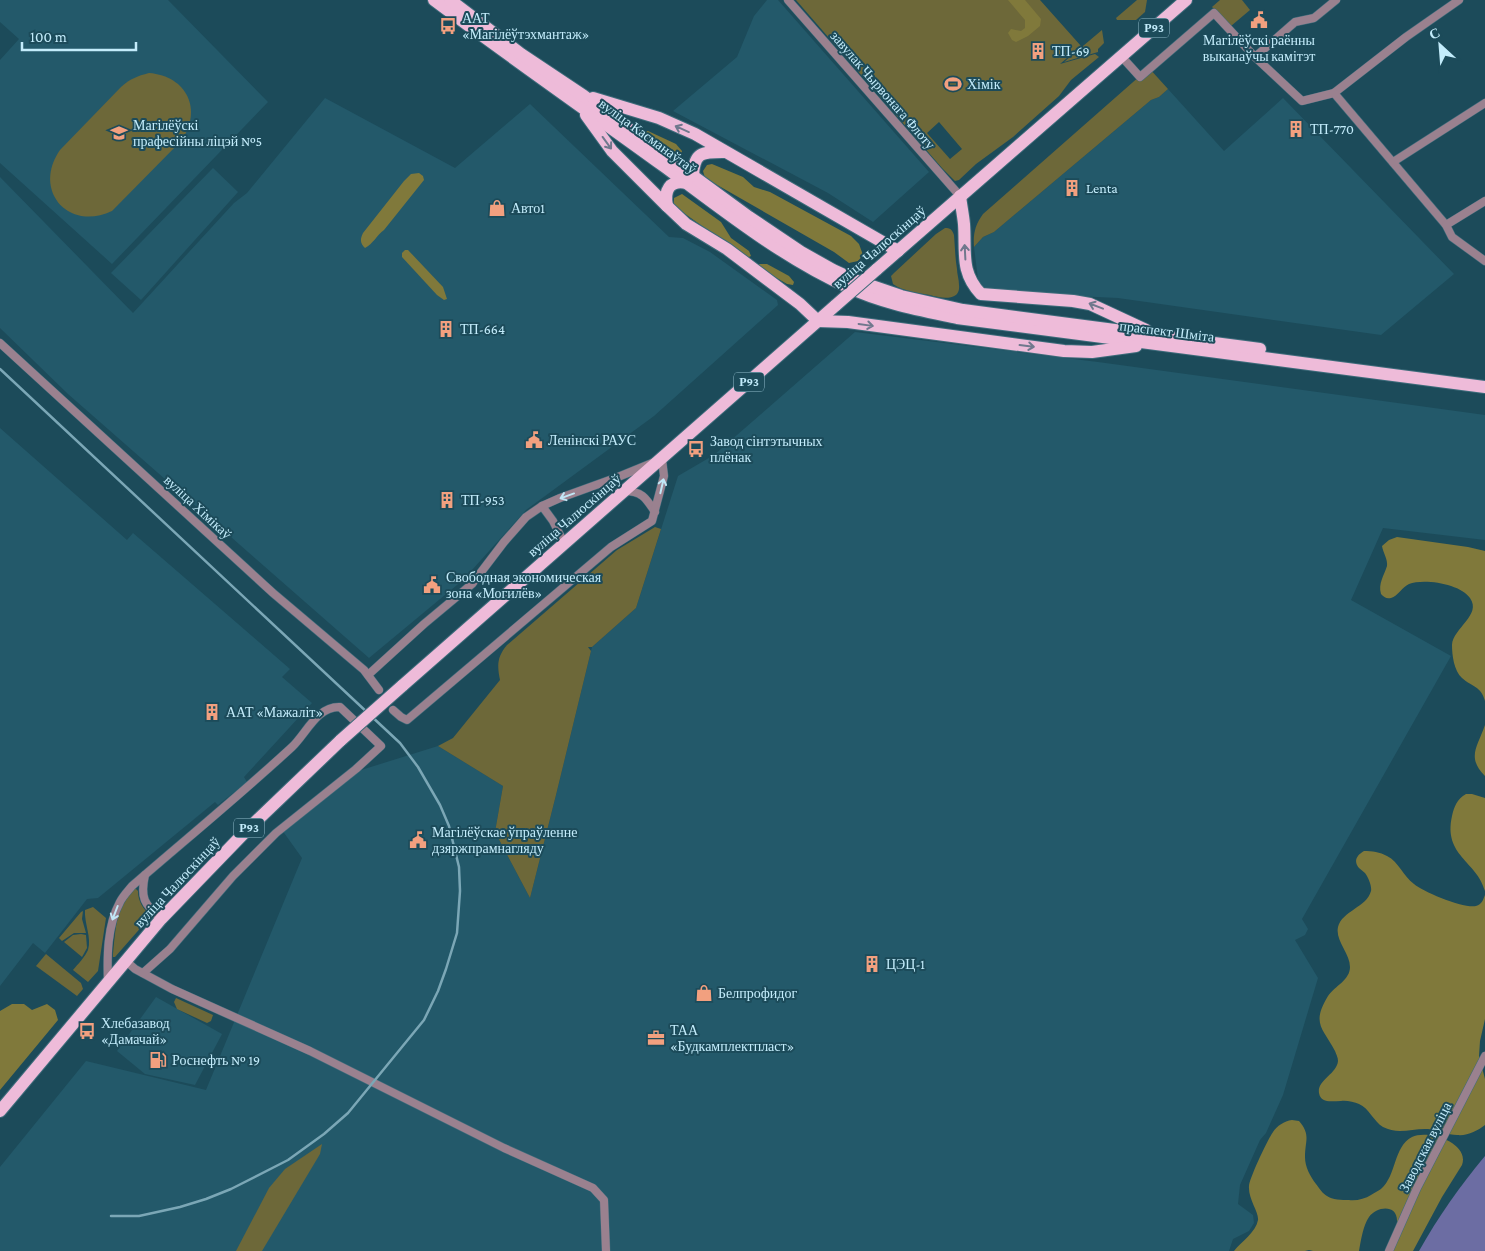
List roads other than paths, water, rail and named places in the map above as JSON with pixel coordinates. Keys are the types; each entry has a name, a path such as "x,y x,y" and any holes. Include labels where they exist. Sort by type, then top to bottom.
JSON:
{"main road":[{"name":"вуліца Касманаўтаў","path":"434,0 581,100 690,180 744,225 795,259 853,284"},
{"name":"вуліца Касманаўтаў","path":"450,0 518,57"},
{"name":"вуліца Чалюскінцаў","path":"0,1111 161,919 247,830 341,740 1186,0"},
{"path":"581,100 612,151 686,224 727,249 800,304 818,321 848,322 1064,351 1092,352 1153,339"},
{"path":"581,100 659,118 695,134 898,251"},
{"path":"667,206 666,192 670,186 676,183 690,180 698,157 706,152 725,152"},
{"path":"960,196 964,221 966,269 972,285 981,294 1090,304 1153,339"},
{"name":"праспект Шміта","path":"853,284 892,303 957,318 1153,339 1485,380"},
{"name":"праспект Шміта","path":"1153,339 1485,387"}],"street":[{"name":"завулак Чырвонага Флоту","path":"788,0 960,196"},
{"path":"1255,57 1295,22 1314,18 1336,0"},
{"path":"1121,56 1140,77 1214,13 1255,57 1302,102 1334,93 1400,42 1459,0"},
{"path":"1334,93 1446,225 1452,237 1485,261"},
{"path":"1392,162 1485,103"},
{"path":"1446,225 1485,201"},
{"name":"вуліца Хімікаў","path":"0,343 273,593 368,675 379,690"},
{"path":"368,675 424,624 472,584 526,517 542,506 662,459 664,476 652,522 603,554 407,720 393,710"},
{"path":"624,491 640,494 655,512"},
{"path":"542,506 554,521 564,543"},
{"path":"108,983 108,949 113,919 120,901 132,886 246,789 294,745 318,716 332,706 340,707 381,746 356,769 276,833 233,876 170,950 143,973"},
{"path":"145,875 142,888 143,898 161,919"},
{"path":"126,961 172,990 317,1054 504,1148 593,1188 604,1200 606,1251"},
{"name":"Заводская вуліца","path":"1389,1251 1417,1188 1485,1056"}],"railway":[{"path":"0,369 400,743 418,767 440,805 449,826 459,867 460,891 457,933 438,991 424,1020 348,1113 324,1134 288,1160 231,1189 180,1207 139,1216 111,1216"}],"place":[{"name":"Магілёўскі раённы выканаўчы камітэт","path":"1259,20"},
{"name":"ААТ «Магілёўтэхмантаж»","path":"448,26"},
{"name":"ТП-69","path":"1038,51"},
{"name":"Хімік","path":"953,84"},
{"name":"ТП-770","path":"1296,129"},
{"name":"Магілёўскі прафесійны ліцэй №5","path":"119,133"},
{"name":"Lenta","path":"1072,188"},
{"name":"Авто1","path":"497,208"},
{"name":"ТП-664","path":"446,329"},
{"name":"Ленінскі РАУС","path":"534,440"},
{"name":"Завод сінтэтычных плёнак","path":"696,449"},
{"name":"ТП-953","path":"447,500"},
{"name":"Свободная экономическая зона «Могилёв»","path":"432,585"},
{"name":"ААТ «Мажаліт»","path":"212,712"},
{"name":"Магілёўскае ўпраўленне дзяржпрамнагляду","path":"418,840"},
{"name":"ЦЭЦ-1","path":"872,964"},
{"name":"Белпрофидог","path":"704,993"},
{"name":"Хлебазавод «Дамачай»","path":"87,1031"},
{"name":"ТАА «Будкамплектпласт»","path":"656,1038"},
{"name":"Роснефть № 19","path":"158,1060"}]}
